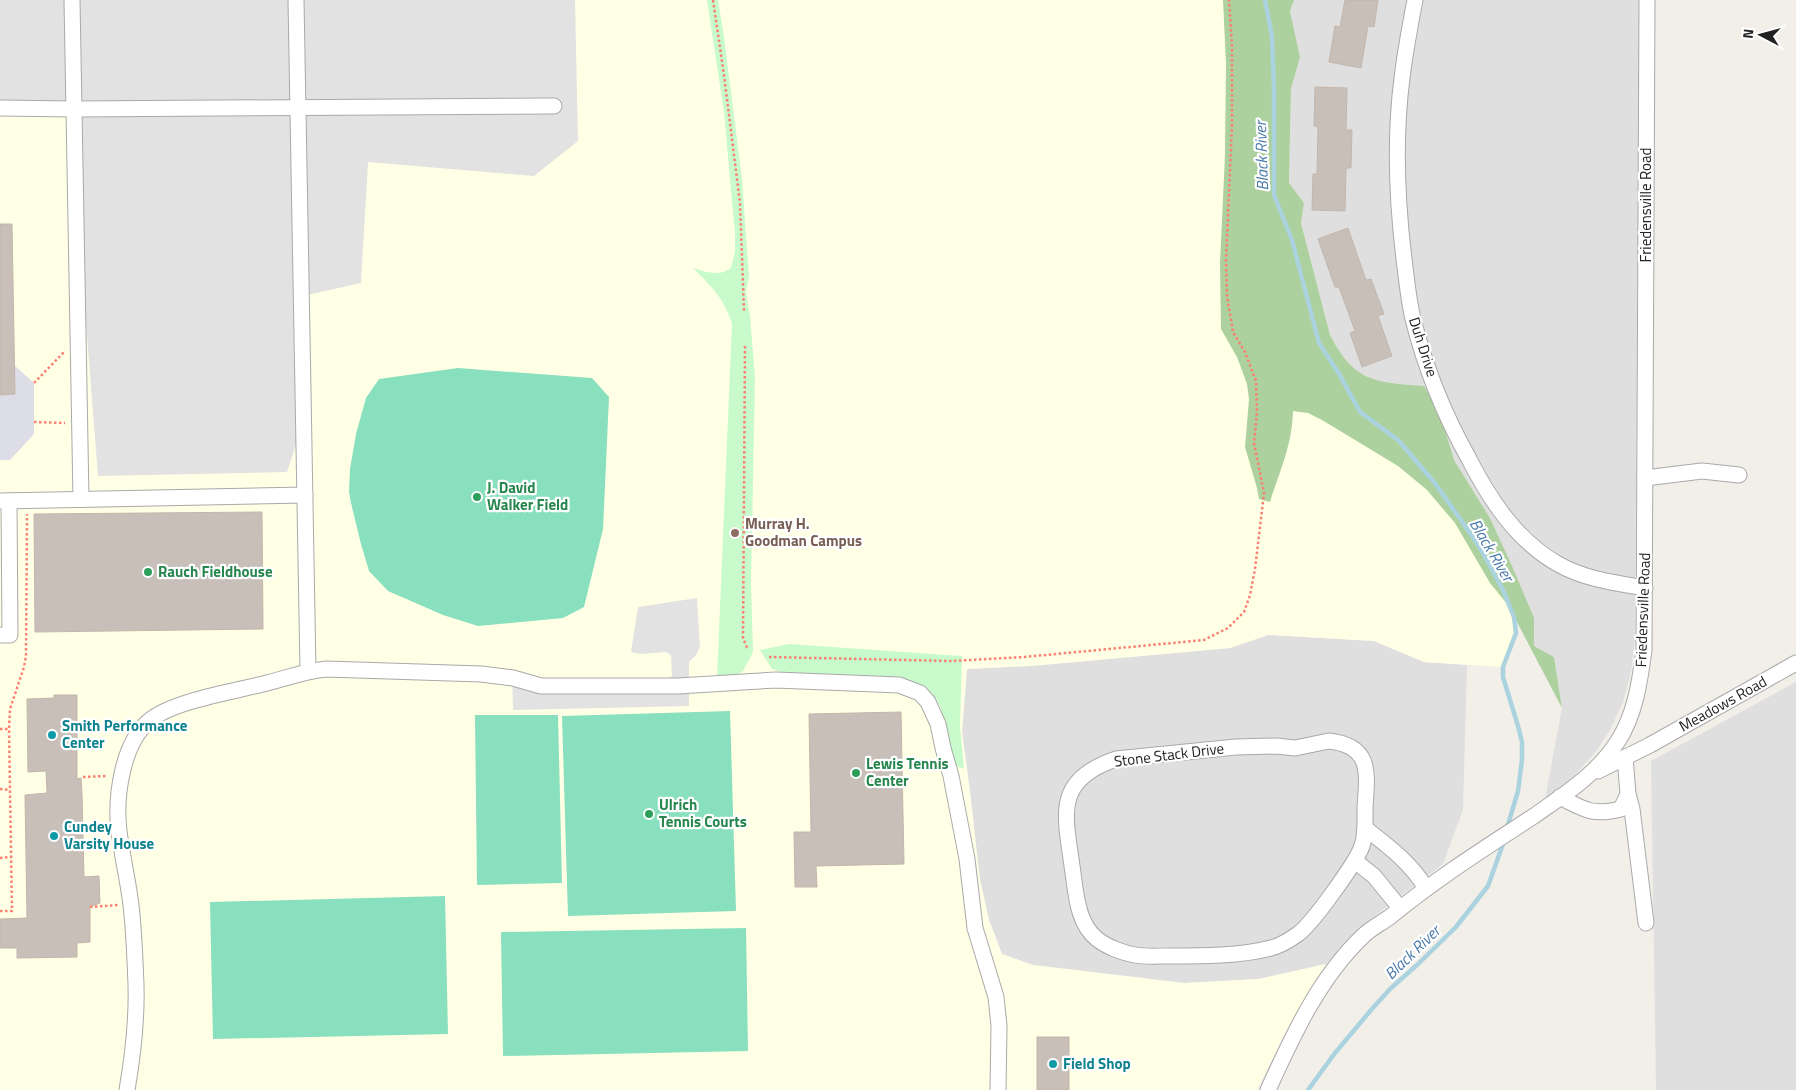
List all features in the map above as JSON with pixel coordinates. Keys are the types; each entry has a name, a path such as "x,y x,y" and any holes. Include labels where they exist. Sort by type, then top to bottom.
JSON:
{"street":[{"path":"72,0 81,499"},
{"path":"296,0 308,670"},
{"name":"Duh Drive","path":"1415,0 1402,79 1399,115 1401,237 1413,319 1441,402 1461,446 1493,502 1533,547 1556,564 1572,572 1645,588"},
{"name":"Friedensville Road","path":"1268,1090 1292,1036 1332,971 1364,934 1480,850 1515,828 1590,775 1604,761 1620,738 1630,716 1644,650 1647,0"},
{"path":"0,108 554,106"},
{"path":"1645,478 1702,471 1740,474"},
{"path":"0,635 10,635 4,500 305,495"},
{"name":"Meadows Road","path":"1590,775 1650,745 1796,663"},
{"path":"127,1090 136,1026 136,986 131,905 118,828 122,776 128,751 139,731 150,720 169,710 192,702 292,677 308,670 326,669 481,674 513,678 541,686 678,686 776,680 899,685 920,693 928,702 938,724 951,776 966,859 975,928 996,997 999,1026 998,1090"},
{"path":"1620,738 1634,745 1650,745"},
{"name":"Stone Stack Drive","path":"1329,741 1342,742 1359,752 1366,768 1368,786 1363,845 1355,861 1311,921 1299,934 1272,948 1223,954 1136,956 1115,949 1097,939 1086,927 1080,911 1074,878 1066,815 1068,801 1072,788 1083,775 1098,765 1116,759 1236,747 1276,746 1295,748 1329,741"},
{"path":"1626,757 1628,794 1632,809 1646,924"},
{"path":"1560,797 1584,810 1605,813 1622,809 1628,794"},
{"path":"1365,828 1398,853 1418,874 1426,888"},
{"path":"1355,861 1374,876 1400,908"}],"path":[{"path":"713,0 740,203 744,311"},
{"path":"770,657 951,661 1024,657 1204,640 1228,628 1244,612 1250,595 1255,569 1264,493 1254,443 1256,381 1245,352 1233,332 1227,296 1226,260 1232,125 1232,46 1229,0"},
{"path":"745,346 743,638 748,650"},
{"path":"34,383 66,350"},
{"path":"34,422 68,423"},
{"path":"0,729 9,729 12,911 0,911"},
{"path":"83,777 122,776"},
{"path":"0,790 10,790"},
{"path":"0,858 11,857"},
{"path":"90,907 131,905"}],"shaded area":[{"name":"Murray H. Goodman Campus","path":"0,0 1265,0 1274,195 1319,343 1461,520 1514,617 1516,633 1510,651 1503,667 1424,662 1374,641 1268,635 1230,648 1031,666 967,669 962,732 980,880 989,920 1002,954 1033,965 1184,983 1259,979 1326,964 1287,1029 1257,1090 0,1090"},
{"path":"0,0 575,0 578,141 534,176 368,162 361,283 307,295 309,405 287,472 98,476 72,144 72,109 0,108"},
{"path":"1294,0 1640,0 1635,639 1631,672 1623,702 1610,730 1595,753 1571,779 1545,799 1562,708 1554,657 1534,646 1534,618 1490,518 1454,460 1440,413 1424,387 1383,382 1365,377 1351,366 1339,351 1330,335 1301,223 1304,203 1289,183 1291,89 1300,57 1290,11"},
{"path":"14,365 34,383 34,434 10,460 0,460 0,395 15,394"},
{"path":"697,598 700,647 696,655 689,662 689,706 513,710 512,673 556,681 665,680 672,676 671,655 666,652 641,654 631,652 638,607"},
{"path":"1268,635 1374,641 1424,662 1467,665 1463,810 1443,864 1359,928 1326,964 1259,979 1184,983 1033,965 1002,954 989,920 980,880 962,732 966,669 1031,666 1230,648"},
{"path":"1796,682 1796,1090 1656,1090 1651,761"}],"green space":[{"path":"707,0 718,0 724,37 742,179 749,276 746,292 755,378 751,584 753,652 743,671 734,678 717,678 732,324 721,300 693,268 712,273 726,271 731,268 735,251 724,112"},
{"path":"1223,0 1294,0 1290,11 1300,57 1291,89 1289,183 1304,203 1301,223 1330,335 1348,363 1368,377 1379,381 1424,386 1440,413 1454,460 1490,518 1534,618 1534,646 1554,657 1562,708 1508,605 1490,583 1455,523 1427,490 1398,466 1322,420 1308,413 1293,411 1288,447 1270,502 1259,499 1245,447 1249,399 1247,384 1237,357 1221,329 1220,263 1225,155 1226,64"},
{"name":"J. David Walker Field","path":"458,368 592,378 609,397 603,529 584,607 563,618 478,626 443,615 388,591 369,571 349,492 350,469 356,434 366,398 379,379"},
{"path":"789,644 962,656 960,727 964,769 950,764 946,743 946,724 939,704 933,695 922,687 880,678 785,673 772,669 760,650"},
{"name":"Ulrich Tennis Courts","path":"730,711 736,911 568,916 562,716"},
{"path":"475,715 558,715 562,883 477,885"},
{"path":"445,896 448,1034 213,1039 210,902"},
{"path":"746,928 748,1051 503,1056 501,932"}],"building":[{"path":"1345,0 1378,0 1374,27 1368,26 1361,68 1329,62 1335,26 1340,27"},
{"path":"1315,87 1347,88 1346,130 1352,130 1351,168 1346,168 1345,211 1312,210 1313,174 1317,174 1318,127 1314,126"},
{"path":"0,224 12,224 15,394 0,395"},
{"path":"1348,228 1366,280 1371,279 1384,314 1378,316 1392,356 1362,367 1350,333 1355,331 1339,287 1335,287 1318,239"},
{"name":"Rauch Fieldhouse","path":"262,512 263,629 35,632 34,514"},
{"name":"Cundey Varsity House","path":"54,695 77,695 77,779 81,778 84,877 99,876 100,903 90,907 90,942 77,943 77,957 17,958 17,948 0,948 0,919 27,918 25,795 47,793 46,771 28,772 27,699 54,698"},
{"name":"Lewis Tennis Center","path":"901,712 904,864 816,866 817,887 795,887 794,832 811,832 809,714"},
{"name":"Field Shop","path":"1037,1037 1069,1037 1069,1090 1037,1090"}],"waterway":[{"name":"Black River","path":"1265,0 1272,36 1274,195 1292,240 1319,343 1338,372 1360,412 1398,440 1434,482 1479,546 1503,590 1514,617 1516,633 1503,667 1503,677 1522,742 1522,760 1518,791 1507,828"},
{"name":"Black River","path":"1308,1090 1335,1053 1390,989 1456,927 1488,886 1504,841"}],"place":[{"name":"J. David Walker Field","path":"477,497"},
{"name":"Murray H. Goodman Campus","path":"735,533"},
{"name":"Rauch Fieldhouse","path":"148,572"},
{"name":"Smith Performance Center","path":"52,735"},
{"name":"Lewis Tennis Center","path":"856,773"},
{"name":"Ulrich Tennis Courts","path":"649,814"},
{"name":"Cundey Varsity House","path":"54,836"},
{"name":"Field Shop","path":"1053,1064"}]}
